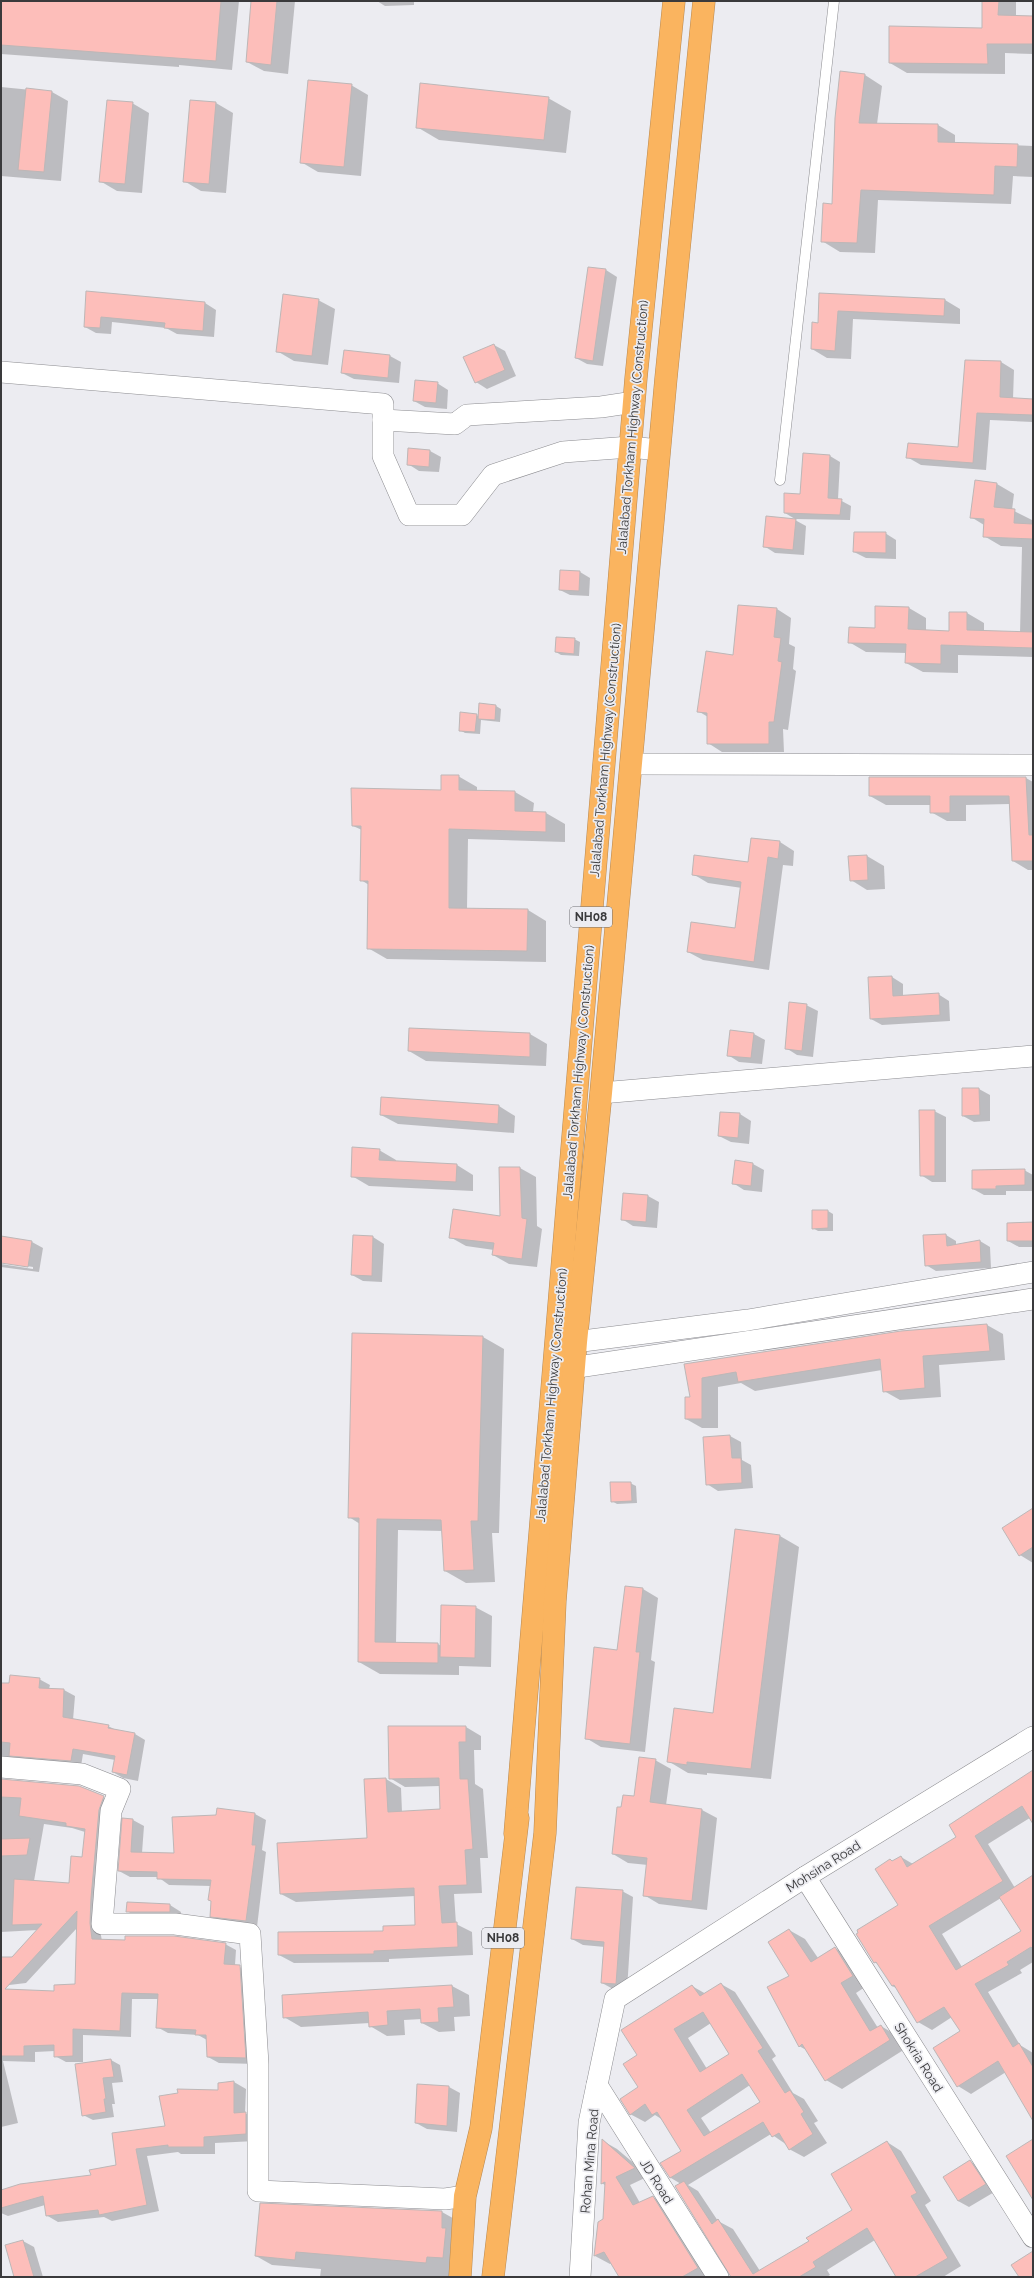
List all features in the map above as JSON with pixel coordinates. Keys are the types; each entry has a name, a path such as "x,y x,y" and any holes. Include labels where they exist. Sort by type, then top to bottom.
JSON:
{"highway":[{"name":"Jalalabad Torkham Highway (Construction)","path":"515,1834 566,1343 617,605 634,402 674,1"},
{"name":"NH08","path":"566,1343 601,1093 659,450 704,1"},
{"path":"617,605 645,608"},
{"name":"NH08","path":"493,2277 545,1833 563,1370"},
{"name":"NH08","path":"460,2277 465,2196 481,2128 515,1834 555,1600"}],"street":[{"path":"1,372 383,404 383,456 409,516 462,515 493,475 563,452 630,447 659,450"},
{"path":"383,420 455,424 467,415 601,407 634,402"},
{"path":"631,764 1033,765"},
{"path":"601,1093 707,1086 1033,1056"},
{"path":"566,1343 748,1320 1033,1272"},
{"path":"563,1370 644,1359 1033,1299"},
{"path":"641,1334 644,1359"},
{"name":"Mohsina Road","path":"615,1999 805,1877 1033,1737"},
{"path":"1,1767 82,1774 120,1785 111,1811 102,1924 176,1924 250,1934 258,2064 258,2191 445,2199 465,2196"},
{"name":"Shokria Road","path":"805,1877 1033,2237"},
{"name":"Rohan Mina Road","path":"580,2277 589,2123 615,1999"},
{"name":"JD Road","path":"597,2085 718,2277"}],"lane":[{"path":"780,480 834,1"}],"building":[{"path":"1,1 221,1 216,61 1,45"},
{"path":"251,1 277,1 271,65 246,62"},
{"path":"982,1 999,1 998,15 1033,16 1033,44 987,44 988,64 889,63 889,26 982,28"},
{"path":"840,71 865,74 859,123 938,124 938,142 1018,144 1017,167 995,166 994,195 861,190 857,243 821,242 823,203 832,204 835,118"},
{"path":"308,80 352,84 344,167 300,163"},
{"path":"420,83 549,97 544,140 416,128"},
{"path":"26,88 52,91 44,172 18,170"},
{"path":"107,100 133,102 125,184 99,182"},
{"path":"190,100 216,102 209,184 183,182"},
{"path":"588,267 606,269 593,361 575,358"},
{"path":"86,291 205,302 203,331 164,328 165,323 101,317 100,328 84,327"},
{"path":"819,293 945,299 944,316 838,311 835,351 811,349 812,322 818,323"},
{"path":"283,294 319,299 312,356 276,352"},
{"path":"494,344 505,370 475,383 463,357"},
{"path":"344,350 390,355 388,378 341,373"},
{"path":"965,360 1001,361 1000,397 1033,399 1033,415 977,413 973,463 906,458 908,443 958,447"},
{"path":"415,380 438,382 436,403 413,401"},
{"path":"408,448 430,450 429,467 407,465"},
{"path":"803,453 830,455 828,498 842,499 840,515 784,513 784,493 800,494"},
{"path":"975,480 997,483 994,507 1015,509 1014,523 1033,524 1033,539 983,537 984,519 970,518"},
{"path":"766,516 796,519 793,550 763,547"},
{"path":"854,532 886,532 886,553 853,552"},
{"path":"560,570 580,571 579,591 559,590"},
{"path":"738,605 777,608 774,637 781,638 778,661 782,662 774,722 769,722 769,744 707,744 707,713 697,712 706,651 733,655"},
{"path":"875,606 909,607 908,629 949,631 949,612 967,612 967,630 1033,632 1033,648 941,645 941,664 905,663 906,644 848,643 849,627 875,628"},
{"path":"556,637 575,638 574,654 555,652"},
{"path":"479,703 496,705 495,720 478,719"},
{"path":"460,712 477,714 475,732 459,731"},
{"path":"441,775 459,775 459,790 515,791 515,811 546,812 546,832 449,829 449,908 528,909 527,951 367,949 368,881 360,881 361,826 352,826 351,788 441,790"},
{"path":"869,777 1026,777 1029,835 1033,835 1033,861 1012,861 1009,796 950,796 950,813 930,813 930,796 869,796"},
{"path":"751,838 780,841 778,859 768,857 754,962 687,952 691,922 735,928 741,882 692,875 694,855 748,862"},
{"path":"867,855 868,880 850,881 848,856"},
{"path":"892,976 893,996 939,993 940,1015 870,1019 868,977"},
{"path":"789,1002 807,1004 802,1051 785,1049"},
{"path":"409,1028 530,1033 530,1057 408,1051"},
{"path":"730,1030 754,1033 751,1058 727,1056"},
{"path":"962,1088 979,1088 980,1115 962,1116"},
{"path":"381,1097 499,1105 498,1124 380,1115"},
{"path":"919,1110 935,1110 935,1176 920,1176"},
{"path":"720,1112 740,1113 738,1138 718,1136"},
{"path":"352,1147 380,1149 379,1160 457,1164 456,1182 351,1177"},
{"path":"735,1160 753,1163 751,1186 732,1184"},
{"path":"499,1167 520,1167 522,1218 527,1219 522,1259 492,1255 494,1243 449,1238 453,1209 500,1216"},
{"path":"1025,1169 1025,1185 996,1186 996,1189 972,1189 972,1170"},
{"path":"623,1193 648,1195 646,1222 621,1220"},
{"path":"812,1210 828,1210 828,1228 812,1229"},
{"path":"1033,1222 1033,1241 1007,1241 1007,1223"},
{"path":"946,1234 947,1246 980,1240 981,1262 925,1266 923,1235"},
{"path":"353,1235 373,1236 372,1276 351,1275"},
{"path":"1,1236 32,1241 28,1267 1,1263"},
{"path":"987,1324 990,1351 923,1356 925,1388 883,1392 880,1359 738,1382 736,1372 702,1378 702,1419 685,1419 685,1397 690,1397 684,1364 901,1331"},
{"path":"352,1333 483,1336 478,1521 471,1521 474,1570 444,1571 441,1520 377,1519 375,1642 438,1643 438,1663 358,1662 359,1518 348,1518"},
{"path":"730,1435 732,1458 741,1458 742,1483 706,1485 703,1437"},
{"path":"610,1482 631,1482 632,1501 611,1502"},
{"path":"1033,1508 1033,1547 1019,1556 1002,1528"},
{"path":"735,1529 780,1535 751,1769 687,1762 687,1765 667,1762 674,1708 713,1713"},
{"path":"625,1586 643,1588 636,1652 640,1652 630,1744 585,1739 594,1647 617,1650"},
{"path":"441,1605 476,1606 475,1658 440,1657"},
{"path":"10,1675 40,1678 39,1688 64,1689 63,1717 109,1725 108,1728 135,1733 127,1775 112,1772 115,1756 73,1749 71,1761 9,1756 10,1743 1,1742 1,1683 9,1683"},
{"path":"388,1726 466,1726 466,1742 459,1742 460,1779 468,1779 473,1849 465,1850 467,1885 439,1886 442,1923 457,1922 458,1947 374,1951 374,1954 278,1955 278,1932 383,1931 383,1926 415,1925 414,1888 280,1894 277,1843 367,1838 364,1779 386,1778 388,1812 440,1809 439,1778 389,1779"},
{"path":"639,1757 656,1759 650,1802 702,1809 692,1901 643,1896 647,1858 612,1854 617,1807 621,1807 623,1795 634,1796"},
{"path":"1033,1770 1033,1824 1022,1806 975,1836 1003,1881 929,1926 956,1970 1021,1931 999,1897 1033,1875 1033,1949 1031,1947 1007,1962 1009,1965 975,1984 1013,2047 1019,2043 1033,2067 1033,2121 998,2061 957,2087 933,2048 960,2031 944,2007 917,2023 894,1985 892,1986 876,1962 874,1963 856,1934 858,1933 857,1930 898,1905 875,1869 890,1859 892,1861 901,1856 907,1867 956,1837 949,1825"},
{"path":"1,1779 79,1786 104,1796 99,1810 91,1898 90,1923 92,1939 125,1940 125,1936 174,1936 226,1943 224,1964 240,1965 246,2058 207,2057 206,2035 195,2035 196,2030 156,2028 158,1994 122,1993 120,2031 73,2029 73,2056 54,2057 54,2045 24,2046 24,2056 1,2056 1,1957 12,1957 42,1924 12,1925 14,1879 69,1883 71,1856 82,1857 85,1829 66,1826 66,1823 19,1816 21,1798 1,1797","holes":["77,1911 75,1984 54,1985 54,1991 5,1989"]},
{"path":"217,1808 255,1813 252,1845 256,1845 246,1921 210,1917 211,1901 208,1900 211,1880 157,1879 157,1872 118,1871 122,1818 133,1819 131,1852 174,1853 172,1817 216,1815"},
{"path":"30,1838 27,1855 1,1856 1,1839"},
{"path":"576,1887 623,1890 616,1984 601,1983 604,1942 571,1939"},
{"path":"127,1902 170,1904 170,1912 126,1912"},
{"path":"789,1929 811,1962 835,1947 853,1976 841,1983 870,2031 881,2025 890,2040 825,2081 802,2044 799,2047 767,1987 789,1976 768,1942"},
{"path":"721,1983 763,2048 758,2051 785,2093 790,2090 804,2112 801,2114 813,2134 789,2150 779,2133 772,2137 763,2122 670,2178 660,2163 681,2151 657,2112 652,2115 645,2104 630,2115 620,2099 638,2087 623,2064 637,2055 621,2030 692,1985 700,1996","holes":["703,2012 729,2054 700,2072 674,2029","742,2074 760,2102 704,2136 687,2110"]},
{"path":"452,1985 454,2007 438,2008 439,2022 421,2023 420,2009 387,2011 388,2025 369,2027 368,2012 283,2018 282,1995"},
{"path":"111,2059 114,2077 103,2078 106,2112 82,2116 75,2064"},
{"path":"234,2081 234,2113 246,2112 246,2134 204,2137 204,2147 168,2147 168,2145 136,2149 147,2205 99,2215 98,2210 46,2216 43,2196 1,2208 1,2190 20,2184 91,2175 89,2170 116,2165 112,2133 165,2126 159,2096 178,2093 177,2089 218,2090 218,2083"},
{"path":"417,2084 449,2086 447,2126 415,2123"},
{"path":"602,2139 635,2168 616,2177 633,2205 653,2196 698,2268 682,2277 619,2277 604,2252 594,2256 598,2222 603,2219 605,2182 601,2184"},
{"path":"1033,2139 1033,2200 1006,2156"},
{"path":"887,2141 917,2193 911,2196 948,2258 915,2277 896,2277 867,2228 813,2262 816,2267 799,2277 731,2277 675,2186 684,2181 712,2224 718,2219 753,2274 809,2241 806,2238 852,2210 831,2174"},
{"path":"970,2160 986,2184 958,2201 943,2177"},
{"path":"260,2203 442,2211 442,2228 446,2228 443,2258 427,2257 426,2263 296,2252 295,2260 255,2256"},
{"path":"23,2240 34,2277 14,2277 5,2245"},
{"path":"1033,2251 1033,2277 1019,2277 1011,2265"}]}
